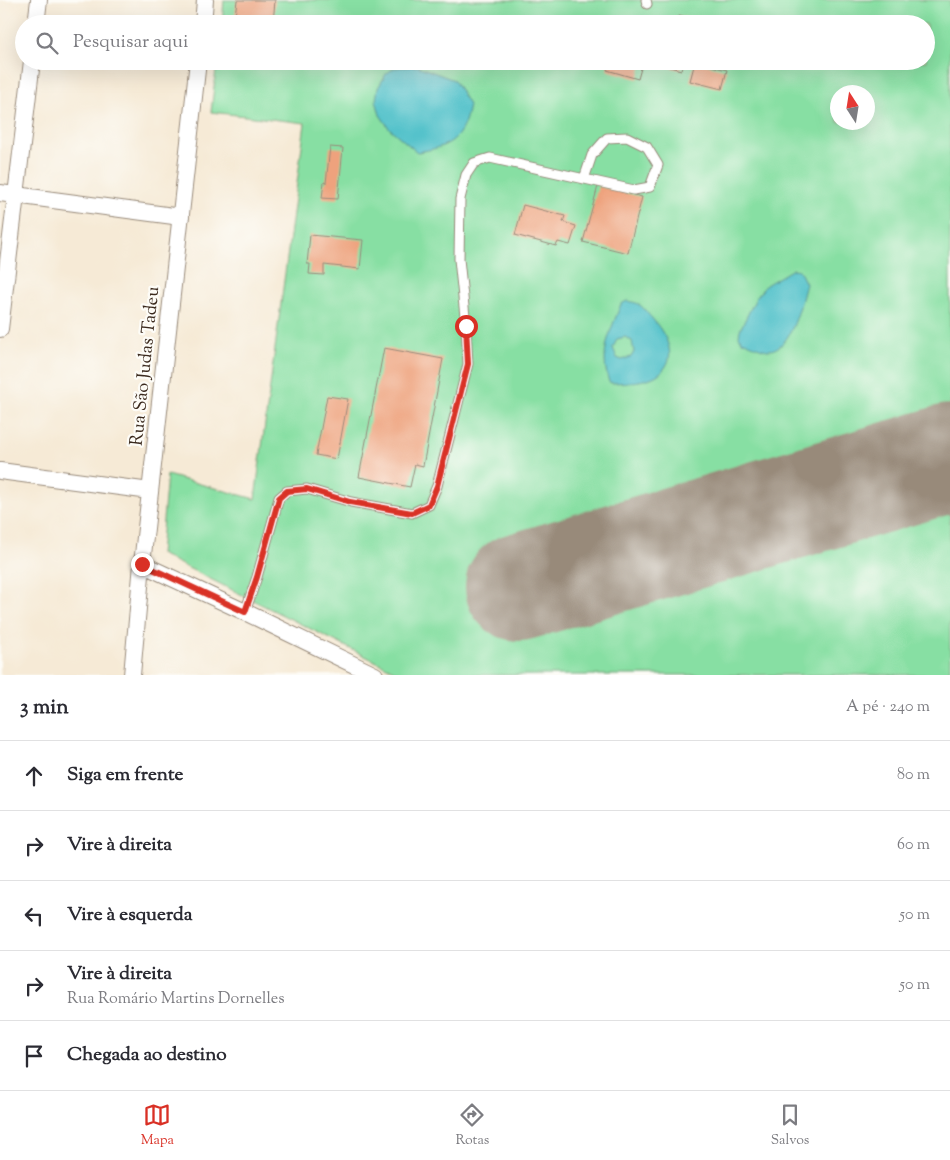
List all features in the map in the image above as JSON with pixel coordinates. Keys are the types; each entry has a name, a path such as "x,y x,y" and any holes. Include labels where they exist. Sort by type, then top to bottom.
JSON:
{"street":[{"path":"37,15 39,0"},
{"path":"203,15 205,0"},
{"path":"0,329 8,194 30,70"},
{"name":"Rua São Judas Tadeu","path":"132,675 142,564 197,70"},
{"path":"8,194 181,217"},
{"path":"0,470 150,491"},
{"path":"142,564 375,675"}],"lane":[{"path":"245,612 279,498 287,491 307,489 350,502 412,513 429,505 437,486 468,364 459,259 460,199 466,175 474,163 490,158 584,179 634,190 650,187 658,166 647,147 627,138 607,138 592,155 584,179"}],"green space":[{"path":"224,0 950,0 950,675 403,675 160,554 167,475 255,499 305,123 211,112 216,70 935,70 935,15 223,15"}],"water":[{"path":"391,70 428,70 454,80 469,105 459,134 446,144 417,152 389,128 380,115 376,100 378,88 386,74"},
{"path":"793,269 799,270 806,284 798,313 789,334 776,348 768,350 742,341 739,336 740,330 756,298 766,285"},
{"path":"627,301 641,306 666,339 670,353 669,359 662,372 649,379 634,382 609,382 605,361 607,342 621,304","holes":["625,337 632,341 634,352 631,357 622,360 617,358 613,348 617,339"]}],"building":[{"path":"237,0 275,0 274,15 235,15"},
{"path":"607,70 640,70 638,79"},
{"path":"693,70 727,70 722,89 690,81"},
{"path":"330,147 343,148 338,199 322,198 324,182 326,183"},
{"path":"598,186 642,197 628,253 583,242"},
{"path":"523,205 565,216 563,222 576,226 570,245 558,242 556,246 515,235"},
{"path":"310,235 363,240 360,269 324,265 324,275 309,274 310,264 307,264"},
{"path":"384,348 443,359 423,466 415,464 410,487 359,477"},
{"path":"327,396 348,399 337,459 316,455"}],"runway":[{"path":"519,587 950,458"}],"route":[{"path":"142,564 245,612 279,498 287,491 307,489 350,502 412,513 429,505 437,486 468,364 466,326"}]}
